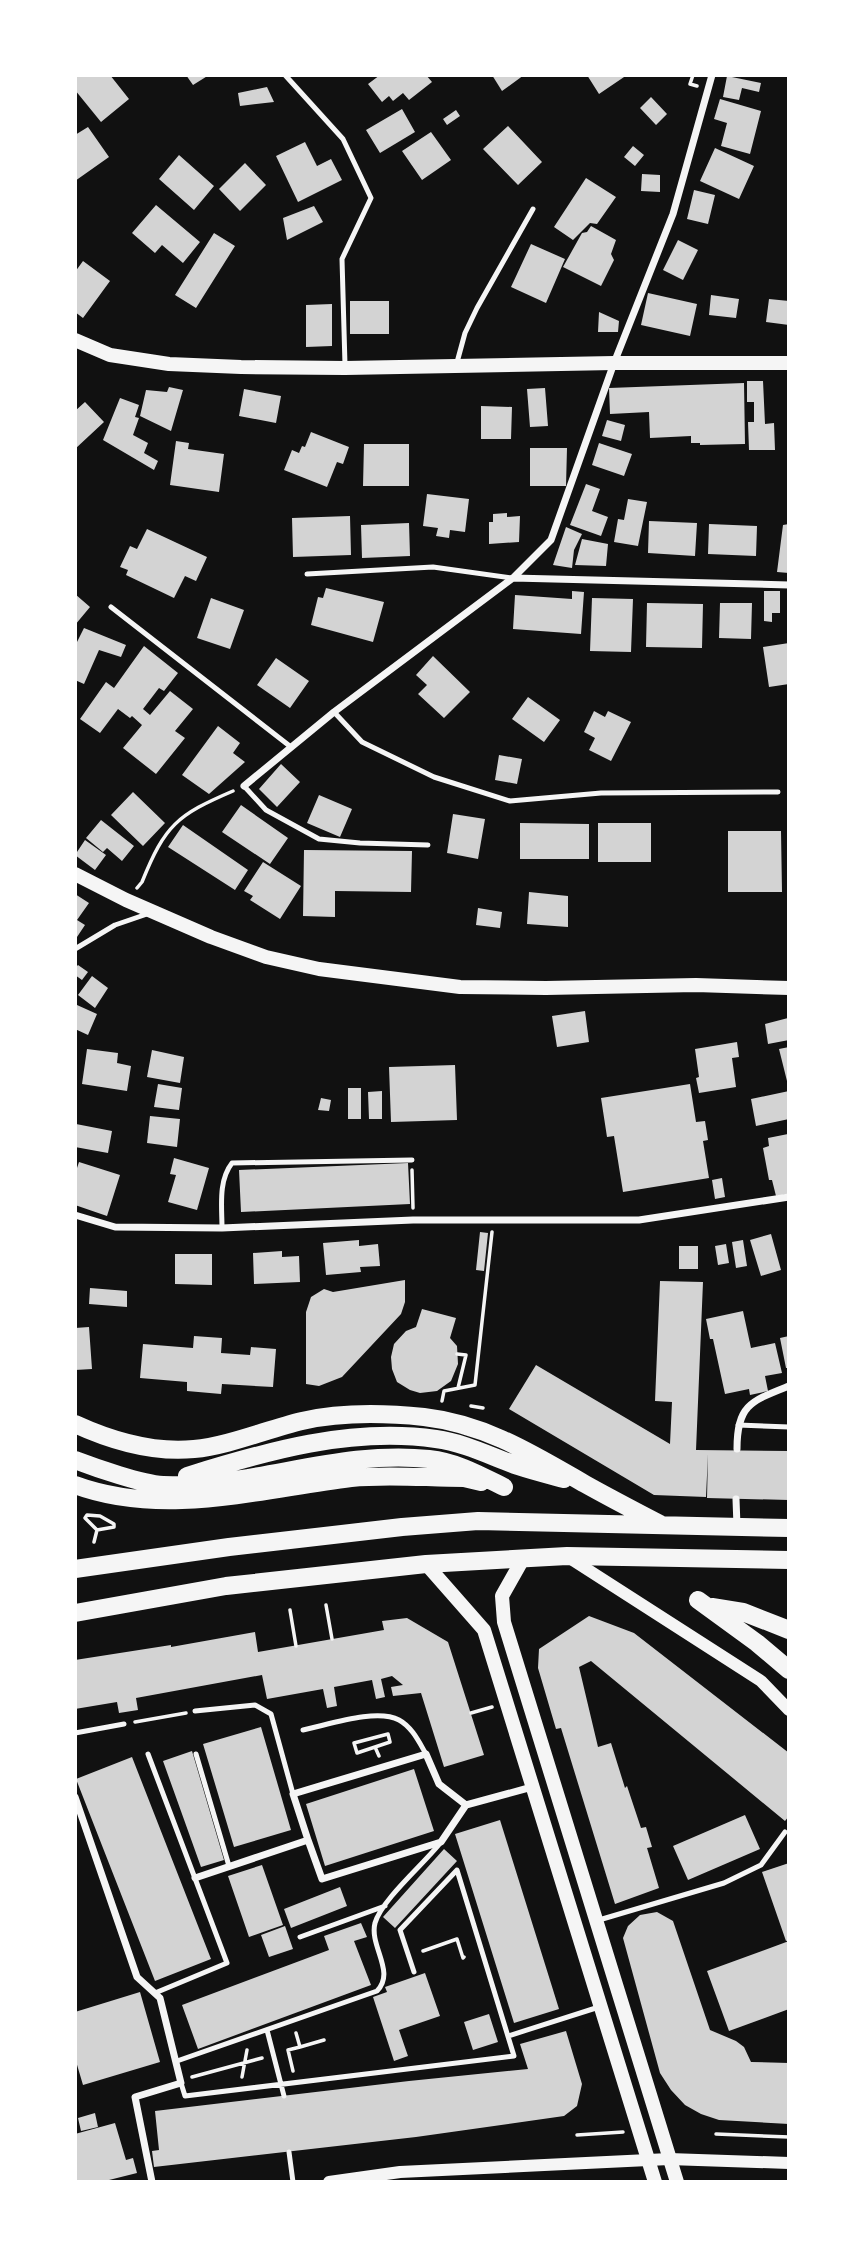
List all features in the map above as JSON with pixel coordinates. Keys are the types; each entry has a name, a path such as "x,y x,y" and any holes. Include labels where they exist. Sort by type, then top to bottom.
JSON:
{"main road":[{"path":"75,340 110,355 169,364 345,369 614,363 789,363"},
{"path":"75,873 126,900 211,937 266,957 319,969 460,987 696,985 789,988"},
{"path":"75,1424 116,1441 144,1447 194,1449 305,1420 355,1415 424,1417 459,1423 490,1432 527,1449 663,1526"},
{"path":"161,1485 260,1455 355,1436 446,1441 465,1445 519,1466 587,1485"},
{"path":"75,1460 161,1485 211,1482 344,1461 430,1459 464,1467 504,1487 464,1478 355,1478 212,1499 159,1500 133,1498 75,1485"},
{"path":"75,1569 229,1546 478,1521 789,1528"},
{"path":"75,1613 226,1586 426,1564 567,1556 789,1560"},
{"path":"524,1557 502,1596 504,1622 677,2182"},
{"path":"426,1564 484,1630 655,2182"},
{"path":"789,1630 743,1612 703,1603 789,1670"}],"street":[{"path":"244,786 334,712 513,578 551,540 614,363 673,214 712,75"},
{"path":"513,578 789,585"},
{"path":"75,1215 115,1227 222,1228 413,1220 639,1220 789,1197"},
{"path":"737,1449 738,1425 748,1405 755,1399 789,1386"},
{"path":"737,1499 737,1527"},
{"path":"567,1556 761,1681 789,1710"},
{"path":"466,1805 439,1784 426,1755 293,1794 322,1879 441,1842 466,1805 532,1787"},
{"path":"75,1797 137,1977 160,1998 177,2061 181,2083 135,2097 152,2182"},
{"path":"195,1878 308,1840"},
{"path":"329,2182 400,2172 669,2159 789,2163"}],"lane":[{"path":"285,75 343,139 371,198 342,259 345,369"},
{"path":"456,366 465,333 477,308 533,209"},
{"path":"307,575 433,567 513,578"},
{"path":"110,607 291,747"},
{"path":"334,712 362,742 434,777 510,801 601,793 778,792"},
{"path":"244,786 267,810 319,839 428,845"},
{"path":"75,949 115,925 153,912"},
{"path":"222,1228 223,1180 232,1163 412,1160"},
{"path":"738,1425 789,1427"},
{"path":"195,1712 255,1705 271,1714 293,1794"},
{"path":"303,1730 379,1714 400,1720 413,1732 426,1755"},
{"path":"75,1733 124,1724"},
{"path":"148,1754 227,1963 155,1993"},
{"path":"196,1754 229,1866"},
{"path":"596,1920 724,1883 761,1865 785,1832"},
{"path":"177,2061 373,1993 382,1987 385,1975 375,1940 376,1920 441,1842"},
{"path":"181,2083 185,2096 514,2056 457,1870 400,1930 414,1972"},
{"path":"300,1937 385,1906"},
{"path":"508,2036 600,2007"},
{"path":"267,2030 284,2096"},
{"path":"289,2152 293,2182"}],"path":[{"path":"690,84 693,75"},
{"path":"126,900 142,881 164,834 194,807 244,786"},
{"path":"412,1160 413,1220"},
{"path":"431,1400 442,1401 444,1391 475,1385 494,1220"},
{"path":"457,1354 466,1355 458,1388"},
{"path":"86,1515 100,1516 114,1524 114,1527 97,1530 85,1518 86,1515"},
{"path":"94,1542 97,1530"},
{"path":"326,1605 332,1639"},
{"path":"290,1610 296,1646"},
{"path":"471,1713 492,1707"},
{"path":"124,1724 180,1714"},
{"path":"387,1734 390,1742 375,1747 357,1753 355,1743 387,1734"},
{"path":"375,1747 383,1768"},
{"path":"423,1951 457,1939 464,1957"},
{"path":"293,2020 300,2047"},
{"path":"243,2089 241,2081 247,2048 244,2038"},
{"path":"295,2082 288,2050 324,2040"},
{"path":"181,2083 193,2076 274,2054"},
{"path":"577,2135 623,2132"},
{"path":"716,2134 789,2137"}],"building":[{"path":"75,75 110,75 129,99 101,122 75,90"},
{"path":"186,75 209,75 193,85"},
{"path":"380,75 426,75 432,82 409,100 403,93 393,101 389,96 382,102 368,84"},
{"path":"492,75 524,75 502,91"},
{"path":"587,75 627,75 599,94"},
{"path":"727,76 761,83 759,92 742,88 739,100 723,97"},
{"path":"267,87 274,102 240,106 238,93"},
{"path":"651,97 667,114 656,125 640,108"},
{"path":"720,99 761,111 750,154 721,146 727,123 714,119"},
{"path":"402,109 415,132 380,153 366,130"},
{"path":"456,110 460,116 447,125 443,119"},
{"path":"508,126 542,162 518,185 483,149"},
{"path":"88,127 109,157 75,181 75,135"},
{"path":"431,132 451,160 422,180 402,151"},
{"path":"305,142 317,166 331,159 342,180 298,202 276,156"},
{"path":"633,146 644,155 635,166 624,157"},
{"path":"715,148 754,166 739,199 700,181"},
{"path":"179,155 214,186 194,210 159,179"},
{"path":"245,163 266,185 240,211 219,189"},
{"path":"642,174 660,175 660,192 641,191"},
{"path":"586,178 616,197 597,224 590,223 573,240 554,227"},
{"path":"694,190 715,195 708,224 687,219"},
{"path":"156,205 200,242 183,263 162,245 155,253 132,233"},
{"path":"314,206 323,222 287,240 283,218"},
{"path":"591,226 616,240 611,254 614,260 601,286 563,267 582,233 587,232"},
{"path":"214,233 235,246 196,308 175,295"},
{"path":"678,240 698,250 683,280 663,270"},
{"path":"531,244 565,259 546,303 511,287"},
{"path":"83,261 110,281 83,318 75,312 75,272"},
{"path":"648,293 697,304 690,336 641,325"},
{"path":"711,295 739,299 736,318 709,315"},
{"path":"769,299 789,301 789,325 766,322"},
{"path":"350,301 389,301 389,334 350,334"},
{"path":"332,304 332,346 306,347 306,305"},
{"path":"599,312 619,321 618,332 598,332"},
{"path":"747,381 763,381 765,424 774,423 775,450 749,450 748,422 754,422 754,402 747,402"},
{"path":"744,383 745,444 700,445 691,443 691,436 650,438 649,412 610,414 609,388"},
{"path":"169,387 183,390 171,431 140,416 146,390 167,392"},
{"path":"545,388 548,426 530,427 527,389"},
{"path":"244,389 281,396 276,423 239,416"},
{"path":"120,398 139,405 135,417 139,418 133,435 148,443 144,453 158,461 154,470 103,440"},
{"path":"85,402 104,422 75,449 75,411"},
{"path":"481,406 512,407 511,439 481,439"},
{"path":"607,420 625,425 621,441 602,436"},
{"path":"311,432 349,447 343,464 337,462 327,487 284,470 292,450 299,453 302,446 305,447"},
{"path":"176,441 189,443 188,449 224,454 219,492 170,485"},
{"path":"599,443 632,454 624,476 592,465"},
{"path":"364,444 409,444 409,486 363,486"},
{"path":"530,448 567,448 566,486 530,486"},
{"path":"586,484 600,489 592,511 608,517 601,536 570,525"},
{"path":"427,494 469,499 465,532 450,530 449,538 436,536 438,528 423,526"},
{"path":"628,499 647,502 638,546 614,542 618,519 624,520"},
{"path":"507,513 507,517 520,516 519,542 489,544 489,522 493,522 493,514"},
{"path":"350,516 351,555 293,557 292,518"},
{"path":"649,521 697,523 695,556 648,553"},
{"path":"409,523 410,556 362,558 361,525"},
{"path":"709,524 757,526 756,556 708,554"},
{"path":"789,524 789,573 777,572 783,525"},
{"path":"566,527 582,534 574,550 572,568 553,565"},
{"path":"147,529 207,557 196,581 185,576 174,598 126,575 128,570 120,567 130,546 137,549"},
{"path":"582,539 608,544 606,566 575,565"},
{"path":"326,588 384,602 373,642 311,625 318,597 323,598"},
{"path":"572,591 584,592 581,634 513,629 515,595 572,599"},
{"path":"764,591 780,591 780,613 772,613 772,622 764,621"},
{"path":"75,594 90,607 75,625"},
{"path":"211,598 244,610 230,649 197,638"},
{"path":"592,598 633,599 631,652 590,651"},
{"path":"647,603 703,604 702,648 646,647"},
{"path":"720,603 752,603 751,639 719,638"},
{"path":"84,628 126,645 121,657 99,650 84,684 75,680 75,646"},
{"path":"789,643 789,684 769,687 763,647"},
{"path":"144,646 178,673 164,691 159,688 143,709 150,715 170,691 193,709 175,731 185,738 156,774 123,748 142,725 132,716 130,718 118,709 100,733 80,719 106,682 114,688"},
{"path":"433,656 470,692 444,718 418,694 427,685 416,675"},
{"path":"276,658 309,681 290,708 257,685"},
{"path":"528,697 560,720 544,742 512,719"},
{"path":"594,711 605,717 608,711 631,722 611,761 589,750 595,738 584,732"},
{"path":"218,726 240,743 233,753 245,762 209,794 182,775"},
{"path":"499,755 522,759 517,784 495,780"},
{"path":"281,764 300,782 277,807 259,789"},
{"path":"133,792 165,823 143,846 111,815"},
{"path":"319,795 352,809 340,837 307,823"},
{"path":"241,805 288,838 270,864 222,832"},
{"path":"453,814 485,819 478,859 447,853"},
{"path":"101,820 134,846 122,861 107,848 103,852 86,838"},
{"path":"520,823 589,824 589,859 520,859"},
{"path":"598,823 651,823 651,862 598,862"},
{"path":"183,825 248,870 235,890 168,847"},
{"path":"728,831 781,831 782,892 728,892"},
{"path":"85,840 106,855 95,870 75,855"},
{"path":"304,850 412,851 411,892 335,891 335,917 303,916"},
{"path":"263,862 301,886 280,919 250,900 253,896 244,891"},
{"path":"529,892 568,896 568,927 527,924"},
{"path":"75,894 89,903 77,920 85,925 75,940"},
{"path":"478,908 502,912 500,928 476,925"},
{"path":"78,965 88,972 82,980 75,975"},
{"path":"92,976 108,988 95,1008 78,995"},
{"path":"77,1005 97,1014 88,1035 75,1029"},
{"path":"585,1011 589,1042 557,1047 552,1016"},
{"path":"788,1018 789,1040 768,1044 765,1024"},
{"path":"737,1042 739,1057 732,1058 736,1087 699,1093 695,1049"},
{"path":"789,1047 789,1081 787,1081 779,1049"},
{"path":"87,1049 118,1053 117,1063 131,1066 127,1091 82,1084"},
{"path":"152,1050 184,1057 180,1083 147,1077"},
{"path":"455,1065 457,1120 391,1122 389,1067"},
{"path":"158,1084 182,1088 179,1110 154,1107"},
{"path":"690,1084 696,1122 705,1121 708,1140 703,1141 709,1178 623,1192 614,1136 607,1137 601,1098"},
{"path":"348,1088 361,1088 361,1119 348,1119"},
{"path":"382,1091 382,1119 369,1119 368,1092"},
{"path":"789,1091 789,1119 756,1126 751,1099"},
{"path":"321,1098 331,1100 329,1111 318,1110"},
{"path":"150,1116 180,1119 177,1147 147,1143"},
{"path":"76,1124 112,1131 108,1153 75,1147"},
{"path":"788,1134 789,1194 776,1196 772,1180 769,1180 763,1148 769,1146 768,1138"},
{"path":"174,1158 209,1168 197,1210 168,1202 176,1175 170,1174"},
{"path":"79,1162 120,1175 107,1216 75,1205 75,1174"},
{"path":"408,1163 410,1204 241,1212 239,1170"},
{"path":"722,1178 725,1197 715,1199 712,1180"},
{"path":"480,1232 488,1233 484,1271 476,1270"},
{"path":"771,1234 781,1270 761,1276 750,1240"},
{"path":"359,1240 359,1246 378,1244 380,1266 360,1267 361,1272 326,1275 323,1243"},
{"path":"743,1240 747,1266 736,1268 732,1242"},
{"path":"726,1244 729,1263 718,1265 715,1246"},
{"path":"679,1246 698,1246 698,1269 679,1269"},
{"path":"282,1251 282,1257 299,1256 300,1282 254,1284 253,1253"},
{"path":"175,1254 212,1254 212,1285 175,1284"},
{"path":"405,1280 405,1302 401,1314 342,1377 319,1386 306,1384 306,1312 311,1297 324,1289 333,1292"},
{"path":"660,1281 703,1282 696,1450 789,1451 789,1500 707,1498 708,1454 706,1497 654,1495 509,1409 536,1365 670,1444 672,1402 655,1401"},
{"path":"90,1288 127,1291 127,1307 89,1304"},
{"path":"422,1309 456,1318 450,1338 457,1346 458,1364 451,1381 437,1391 420,1393 397,1382 391,1357 394,1344 406,1331 416,1327"},
{"path":"743,1311 751,1348 775,1343 782,1373 765,1376 768,1391 750,1395 749,1389 725,1394 706,1319"},
{"path":"89,1327 92,1369 75,1370 75,1328"},
{"path":"194,1336 222,1338 221,1353 250,1355 251,1347 276,1349 273,1387 222,1384 221,1394 187,1391 187,1382 140,1378 143,1344 193,1348"},
{"path":"789,1336 789,1368 786,1368 780,1338"},
{"path":"589,1616 634,1633 789,1753 789,1816 785,1821 591,1661 579,1667 598,1747 611,1743 641,1828 646,1827 652,1847 647,1848 659,1888 615,1904 561,1728 556,1729 538,1668 539,1649"},
{"path":"407,1618 448,1642 484,1755 444,1767 421,1693 393,1696 391,1687 403,1685 392,1676 381,1679 385,1697 376,1699 372,1680 334,1687 337,1706 327,1708 323,1689 267,1699 262,1675 136,1698 138,1710 119,1713 117,1702 75,1709 75,1660 255,1632 258,1652 384,1630 382,1621"},
{"path":"261,1727 291,1830 234,1847 203,1744"},
{"path":"192,1751 224,1860 201,1867 163,1761"},
{"path":"132,1757 211,1959 155,1981 76,1779"},
{"path":"414,1769 434,1831 325,1866 306,1804"},
{"path":"745,1815 760,1849 688,1880 673,1846"},
{"path":"500,1820 559,2009 514,2023 455,1834"},
{"path":"444,1849 457,1861 395,1928 383,1917"},
{"path":"789,1863 789,1940 786,1941 762,1872"},
{"path":"262,1865 283,1925 249,1937 228,1876"},
{"path":"340,1887 347,1906 291,1928 284,1909"},
{"path":"657,1912 673,1921 710,2030 744,2047 751,2062 789,2063 789,2124 719,2120 701,2114 685,2105 660,2073 623,1938 628,1926 640,1915"},
{"path":"361,1923 367,1937 354,1941 371,1985 198,2049 182,2005 329,1950 324,1936"},
{"path":"285,1926 293,1949 269,1957 261,1935"},
{"path":"789,1941 789,2009 729,2031 707,1971"},
{"path":"425,1973 440,2016 399,2030 408,2056 394,2061 373,1997 387,1992 385,1987"},
{"path":"140,1992 160,2062 83,2085 75,2058 75,2012"},
{"path":"489,2014 498,2042 473,2050 464,2022"},
{"path":"566,2031 582,2084 577,2106 564,2116 416,2137 154,2167 152,2151 159,2150 155,2111 528,2069 520,2044"},
{"path":"95,2113 98,2127 81,2131 78,2118"},
{"path":"115,2123 126,2160 133,2158 137,2173 101,2182 75,2182 75,2134"}]}
